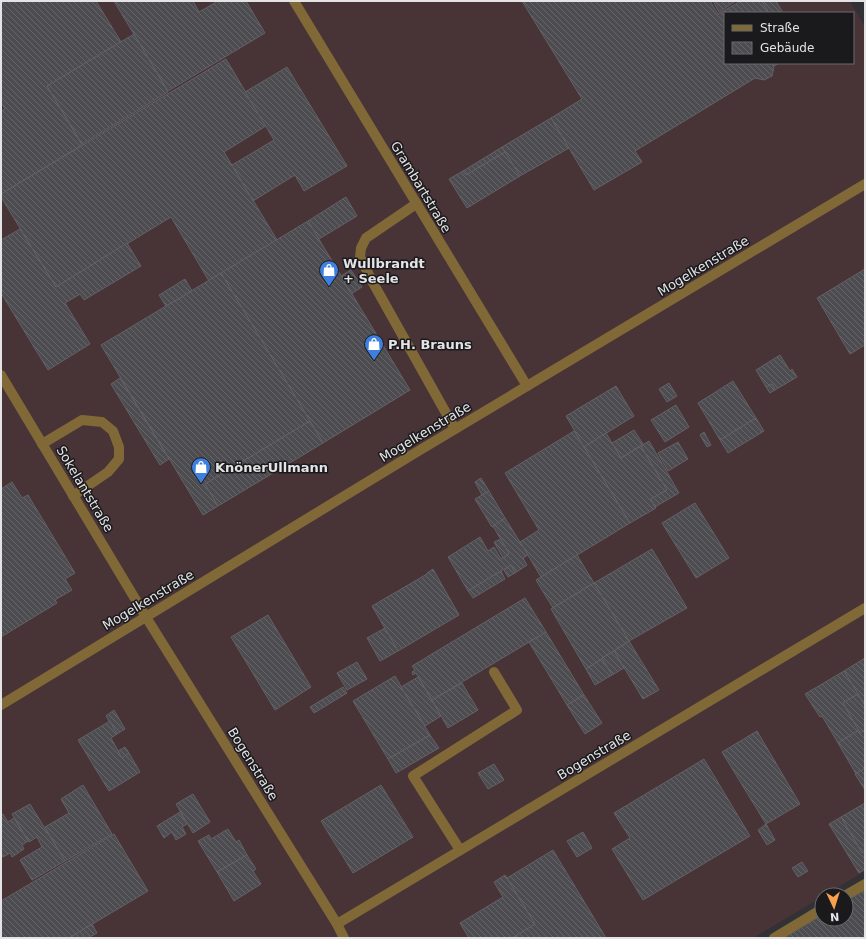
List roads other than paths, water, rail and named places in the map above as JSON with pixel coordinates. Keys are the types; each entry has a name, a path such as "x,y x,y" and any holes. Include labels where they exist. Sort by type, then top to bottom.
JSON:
{"street":[{"name":"Grambartstraße","path":"294,1 527,386"},
{"name":"Mogelkenstraße","path":"1,705 455,429 865,184"},
{"path":"416,204 366,238 361,248 360,257 455,429"},
{"name":"Sokelantstraße","path":"1,375 146,617"},
{"path":"42,444 82,420 102,422 113,431 119,446 119,460 108,472 73,496"},
{"name":"Bogenstraße","path":"337,924 865,608"},
{"name":"Bogenstraße","path":"146,617 337,924 344,938"},
{"path":"460,850 413,776 517,710 494,672"},
{"path":"854,890 865,884"},
{"path":"774,938 814,915"}],"place":[{"name":"Wullbrandt + Seele","path":"329,287"},
{"name":"P.H. Brauns","path":"374,361"},
{"name":"KnönerUllmann","path":"201,484"}]}
